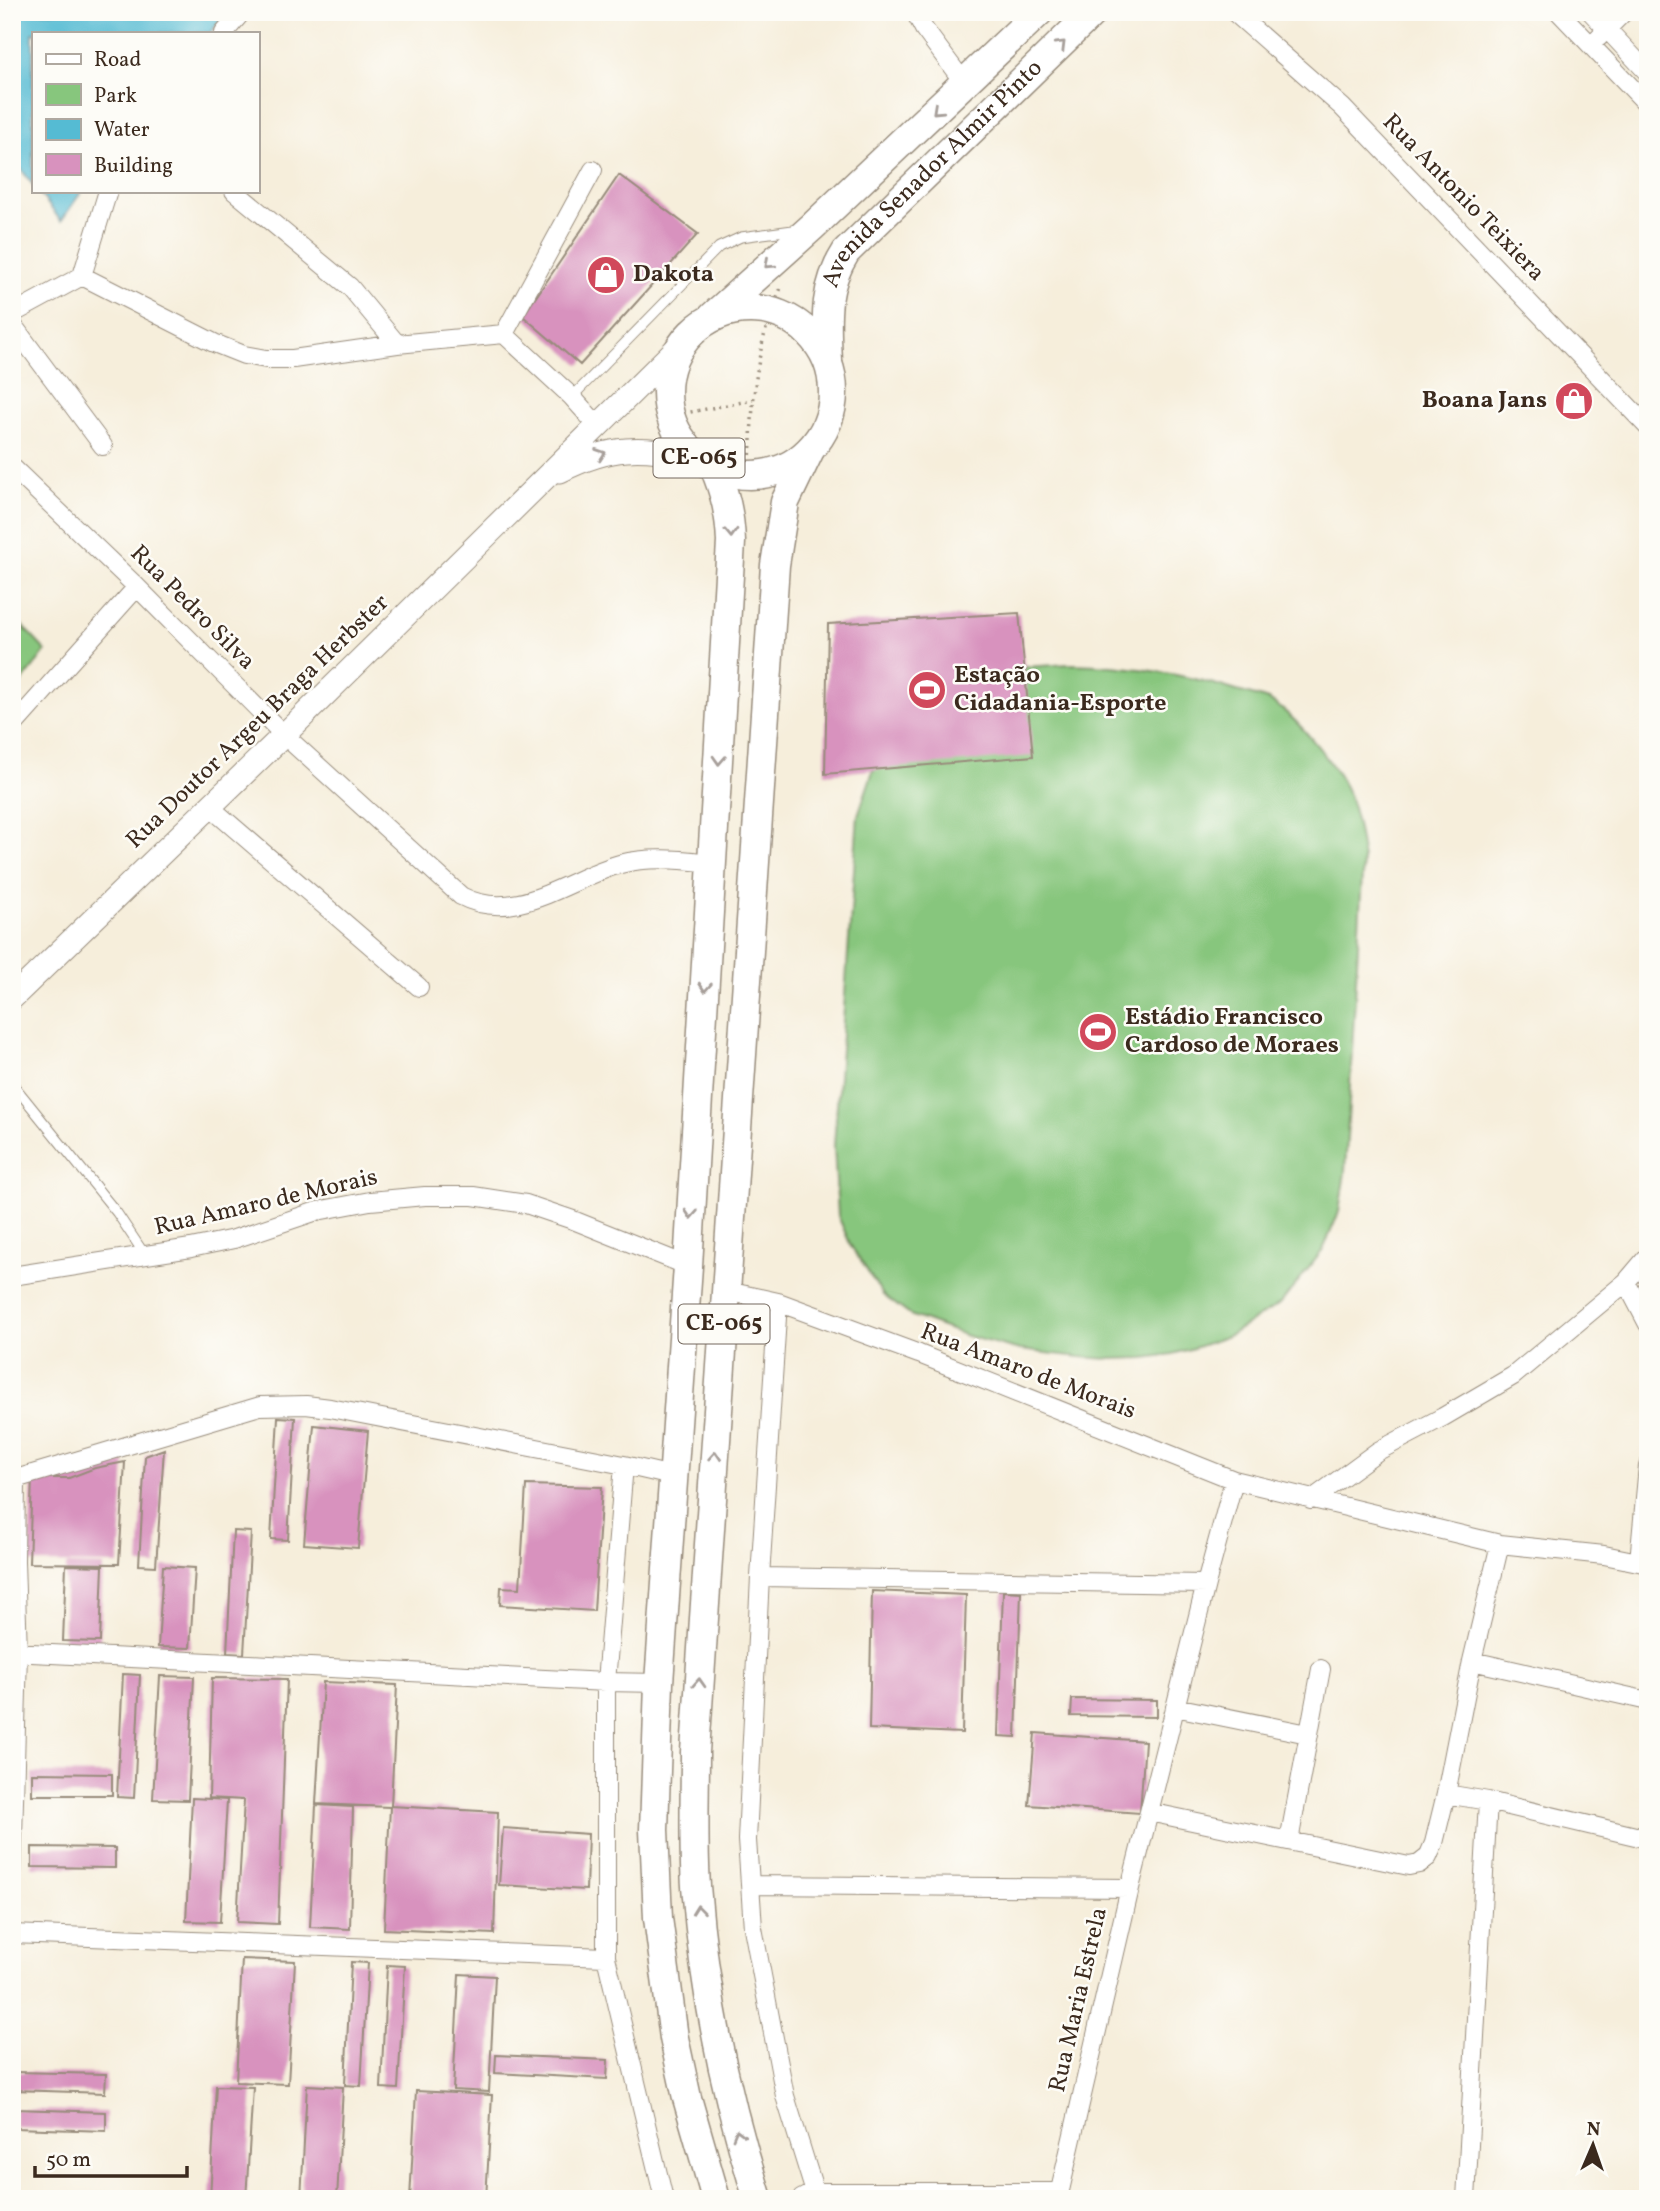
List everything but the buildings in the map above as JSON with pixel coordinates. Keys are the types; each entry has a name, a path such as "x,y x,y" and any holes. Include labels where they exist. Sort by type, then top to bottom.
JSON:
{"main road":[{"name":"Avenida Senador Almir Pinto","path":"712,317 812,227 1039,12"},
{"name":"Avenida Senador Almir Pinto","path":"828,361 828,294 834,270 846,252 1093,12"},
{"name":"CE-065","path":"716,2199 687,2098 674,2038 663,1963 654,1830 659,1682 688,1266 732,542 726,495 705,462 678,435 670,416 666,390 676,349 692,331 712,317 735,309 758,309 801,326 817,342 828,361 834,384 832,408 824,430 810,450 785,502 775,565 695,1752 696,1884 703,1952 737,2132 758,2199"},
{"name":"CE-065","path":"705,462 750,476 775,471 794,463 810,450"}],"street":[{"path":"225,32 242,12"},
{"path":"915,12 924,29 965,84"},
{"name":"Rua Antonio Teixiera","path":"1234,12 1342,107 1648,428"},
{"path":"1559,12 1648,105"},
{"path":"1574,27 1590,12 1648,73"},
{"path":"1591,45 1624,12"},
{"path":"504,334 593,170"},
{"path":"12,314 82,276 108,192"},
{"path":"235,192 350,287 397,344"},
{"path":"82,276 214,343 244,355 266,359 293,359 397,344 504,334 572,397 598,426"},
{"path":"12,324 103,446"},
{"name":"Rua Doutor Argeu Braga Herbster","path":"12,998 676,349"},
{"name":"Rua Doutor Argeu Braga Herbster","path":"539,482 573,465 616,449 666,451 705,462"},
{"name":"Rua Pedro Silva","path":"12,467 137,587 284,735 461,896 475,904 515,904 558,892 620,864 665,858 712,863"},
{"path":"12,727 137,587"},
{"path":"210,807 419,987"},
{"name":"Rua Amaro de Morais","path":"12,1276 233,1239 317,1211 370,1201 425,1196 473,1196 526,1204 688,1266"},
{"path":"1311,1500 1378,1451 1513,1376 1626,1283 1648,1256"},
{"path":"1626,1283 1648,1324"},
{"name":"Rua Amaro de Morais","path":"727,1291 778,1302 931,1359 1234,1480 1500,1544 1604,1555 1644,1563"},
{"path":"778,1302 760,1577 747,1840 753,1928 785,2096 811,2196 1059,2195"},
{"path":"12,1875 14,1479 260,1406 281,1404 330,1408 672,1476"},
{"path":"624,1465 606,1682 606,1957 664,2199"},
{"path":"1644,1563 1648,1466"},
{"name":"Rua Maria Estrela","path":"1059,2195 1130,1888 1234,1480"},
{"path":"1149,1812 1409,1866 1419,1864 1428,1857 1434,1843 1472,1661 1500,1544"},
{"path":"760,1577 1206,1584"},
{"path":"15,1652 606,1682 659,1682"},
{"path":"1472,1661 1648,1701"},
{"path":"1289,1841 1321,1669"},
{"path":"1175,1707 1308,1734"},
{"path":"1446,1794 1488,1801 1648,1839"},
{"path":"1466,2199 1488,1801"},
{"path":"750,1885 1130,1888"},
{"path":"12,1934 606,1957"}],"lane":[{"path":"572,397 719,247 741,237 764,232 812,227"},
{"path":"12,1083 117,1213 145,1255"}],"path":[{"path":"670,416 753,400"}],"green space":[{"path":"12,615 46,651 12,695"},
{"name":"Estádio Francisco Cardoso de Moraes","path":"1069,664 1133,668 1175,675 1260,697 1278,706 1311,739 1345,787 1354,814 1363,859 1345,1172 1339,1212 1323,1250 1281,1303 1228,1336 1173,1354 1144,1358 1109,1359 1020,1350 967,1336 910,1315 883,1295 851,1246 838,1216 834,1146 858,815 873,771 898,734 989,674 1026,667"}],"water":[{"path":"12,12 228,12 211,32 32,32 32,184 12,157"},
{"path":"39,192 81,192 61,221"}],"place":[{"name":"Dakota","path":"606,275"},
{"name":"Boana Jans","path":"1574,401"},
{"name":"Estação Cidadania-Esporte","path":"927,690"},
{"name":"Estádio Francisco Cardoso de Moraes","path":"1098,1032"}]}
